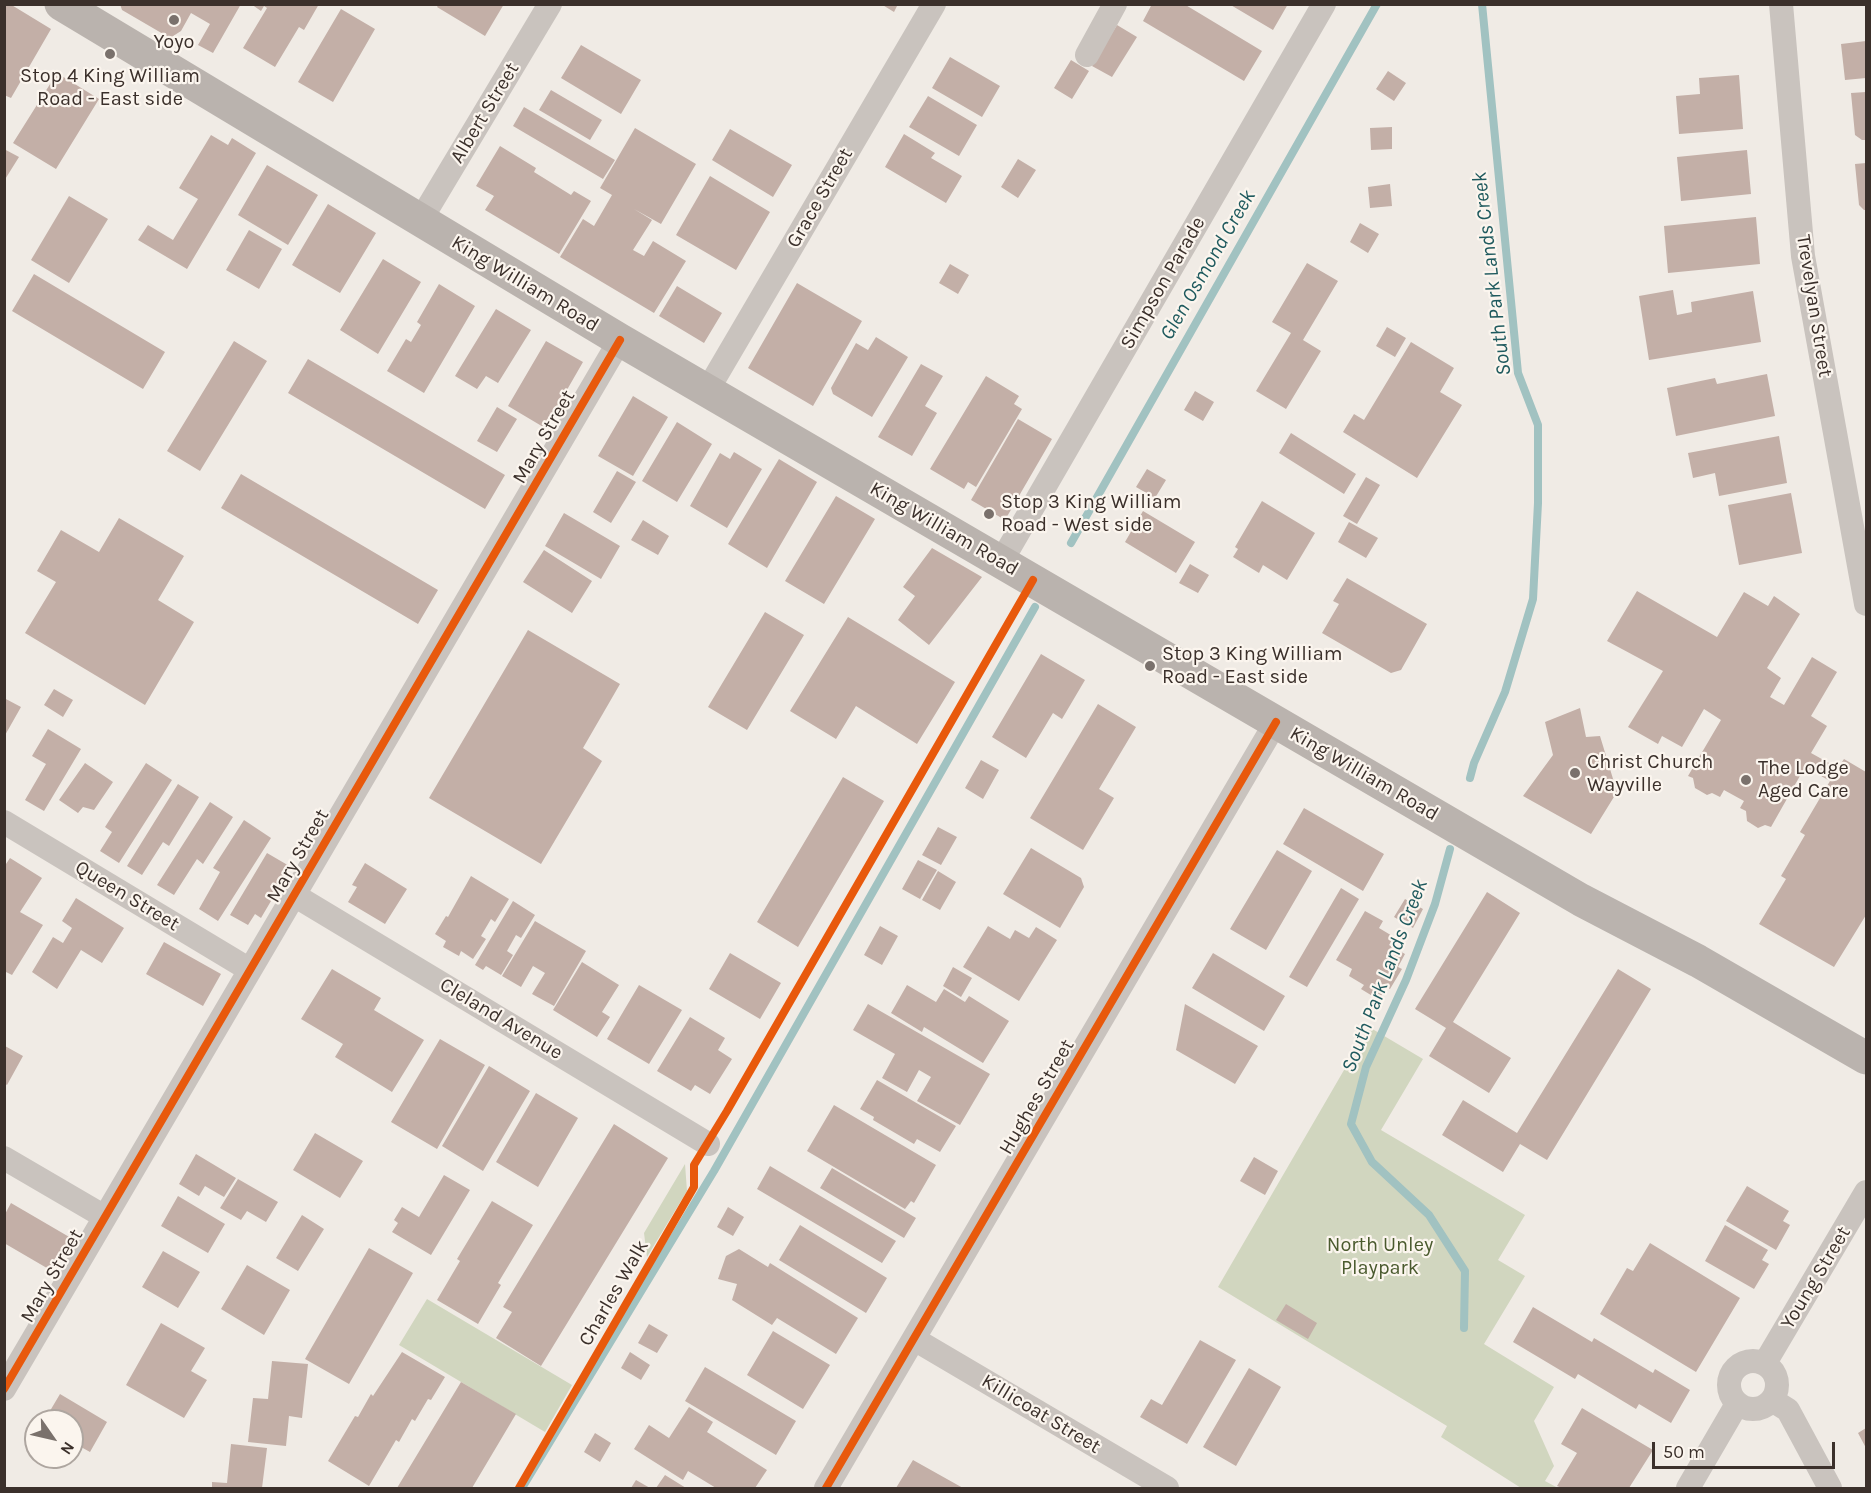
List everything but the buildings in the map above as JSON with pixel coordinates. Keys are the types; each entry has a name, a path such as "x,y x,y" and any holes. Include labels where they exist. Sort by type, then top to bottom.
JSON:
{"main road":[{"name":"King William Road","path":"80,10 420,221 620,340 1581,900 1698,961 1866,1058"}],"street":[{"name":"Albert Street","path":"420,221 550,4"},
{"name":"Grace Street","path":"707,391 934,4"},
{"path":"1087,55 1115,4"},
{"name":"Simpson Parade","path":"1001,562 1324,4"},
{"name":"Trevelyan Street","path":"1781,4 1803,256 1866,604"},
{"name":"Mary Street","path":"4,1389 620,340"},
{"name":"Hughes Street","path":"826,1488 1276,722"},
{"name":"Queen Street","path":"4,822 250,970"},
{"name":"Cleland Avenue","path":"294,895 708,1144"},
{"path":"4,1158 105,1217"},
{"name":"Young Street","path":"1765,1363 1866,1192"},
{"name":"Killicoat Street","path":"914,1339 1167,1488"},
{"path":"1756,1360 1765,1363 1772,1368 1778,1385 1773,1400 1758,1409 1745,1408 1737,1404 1730,1393 1732,1372 1738,1365 1748,1361 1756,1360"},
{"path":"1773,1400 1788,1410 1830,1488"},
{"path":"1688,1488 1737,1404"}],"green space":[{"name":"North Unley Playpark","path":"1369,1027 1423,1059 1381,1130 1525,1215 1498,1260 1525,1276 1484,1344 1554,1387 1534,1421 1554,1466 1545,1481 1558,1488 1521,1488 1441,1437 1447,1426 1218,1287"},
{"path":"685,1164 687,1191 647,1257 644,1233"},
{"path":"427,1299 572,1385 545,1432 399,1345"}],"waterway":[{"name":"Glen Osmond Creek","path":"1071,543 1377,4"},
{"name":"South Park Lands Creek","path":"1470,778 1474,763 1505,692 1533,599 1538,503 1538,425 1518,373 1482,4"},
{"name":"Glen Osmond Creek","path":"522,1488 714,1171 1035,607"},
{"name":"South Park Lands Creek","path":"1450,849 1435,904 1406,980 1366,1067 1351,1124 1372,1162 1429,1215 1465,1271 1464,1328"}],"cycle path":[{"path":"4,1389 620,340"},
{"name":"Charles Walk","path":"519,1488 694,1187 694,1165 1033,580"},
{"path":"826,1488 1276,722"}],"place":[{"name":"Yoyo","path":"174,20"},
{"name":"Stop 4 King William Road - East side","path":"110,54"},
{"name":"Stop 3 King William Road - West side","path":"989,514"},
{"name":"Stop 3 King William Road - East side","path":"1150,666"},
{"name":"Christ Church Wayville","path":"1575,773"},
{"name":"The Lodge Aged Care","path":"1746,780"}]}
